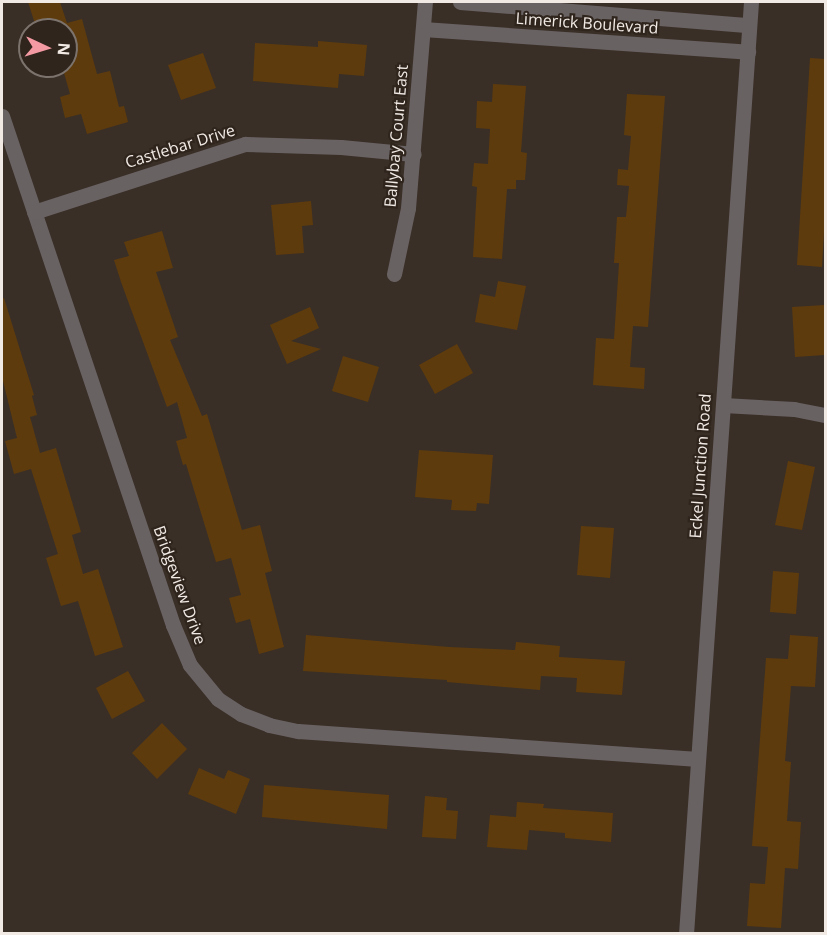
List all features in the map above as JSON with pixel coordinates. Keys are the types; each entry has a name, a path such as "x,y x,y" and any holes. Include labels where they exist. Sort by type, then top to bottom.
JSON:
{"street":[{"name":"Ballybay Court East","path":"394,274 408,208 425,2"},
{"name":"Limerick Boulevard","path":"460,2 750,25"},
{"name":"Eckel Junction Road","path":"686,933 751,2"},
{"name":"Limerick Boulevard","path":"423,29 748,52"},
{"name":"Bridgeview Drive","path":"2,116 173,625 190,664 218,699 241,714 269,725 298,731 698,759"},
{"name":"Castlebar Drive","path":"34,212 245,144 341,147 414,154"},
{"path":"723,405 794,409 825,415"}],"building":[{"path":"28,2 60,2 65,18 33,18"},
{"path":"82,19 97,74 110,71 119,107 124,106 128,122 87,134 81,114 65,118 60,97 70,94 65,78 78,78 78,20"},
{"path":"318,41 367,45 364,76 339,74 338,88 253,81 255,43 318,47"},
{"path":"203,53 216,88 181,100 168,65"},
{"path":"810,58 825,59 825,215 822,267 797,265"},
{"path":"493,84 526,86 521,152 527,153 525,180 516,180 516,189 507,189 502,259 473,257 477,187 472,186 474,163 488,164 490,129 476,128 477,101 492,102"},
{"path":"627,94 665,96 648,327 633,326 630,367 645,368 644,389 593,385 596,338 614,339 619,263 614,263 617,217 626,217 629,186 617,185 618,169 628,170 631,136 624,135"},
{"path":"311,201 313,225 302,226 304,253 276,255 271,205"},
{"path":"162,231 173,268 156,272 178,337 170,340 202,416 207,414 242,530 260,525 272,571 265,573 284,647 259,654 250,619 236,623 229,598 241,595 231,558 216,562 186,464 183,465 176,441 187,438 177,402 167,407 114,260 129,256 124,242"},
{"path":"498,281 526,286 517,330 475,322 480,294 495,297"},
{"path":"4,298 34,395 32,396 37,415 30,417 40,453 56,448 81,532 72,535 83,574 98,569 123,647 95,656 78,601 61,606 46,558 58,554 31,469 14,474 5,441 17,438 2,377 2,299"},
{"path":"825,305 825,355 795,357 792,307"},
{"path":"310,307 319,328 291,341 321,349 287,364 270,325"},
{"path":"457,344 473,373 435,394 419,365"},
{"path":"343,356 379,367 368,402 332,391"},
{"path":"419,450 493,455 489,504 477,503 476,511 451,510 452,500 415,497"},
{"path":"788,461 815,467 802,530 775,525"},
{"path":"581,526 614,528 610,578 577,575"},
{"path":"773,571 799,573 796,614 770,612"},
{"path":"306,635 515,650 516,642 560,646 559,657 625,661 622,695 576,692 577,678 541,676 540,690 447,682 447,680 303,671"},
{"path":"790,635 818,637 815,687 791,686 785,761 791,762 787,821 801,822 798,869 785,868 781,928 747,926 750,883 765,884 768,847 752,846 766,658 788,659"},
{"path":"128,671 145,701 112,719 96,688"},
{"path":"162,723 187,749 157,779 132,753"},
{"path":"199,768 224,779 228,770 250,779 236,814 188,794"},
{"path":"264,785 389,795 387,829 262,817"},
{"path":"425,796 447,798 446,810 458,811 456,839 422,837"},
{"path":"517,802 544,804 543,808 613,813 611,842 565,838 565,833 529,830 527,850 487,847 490,815 516,817"}]}
